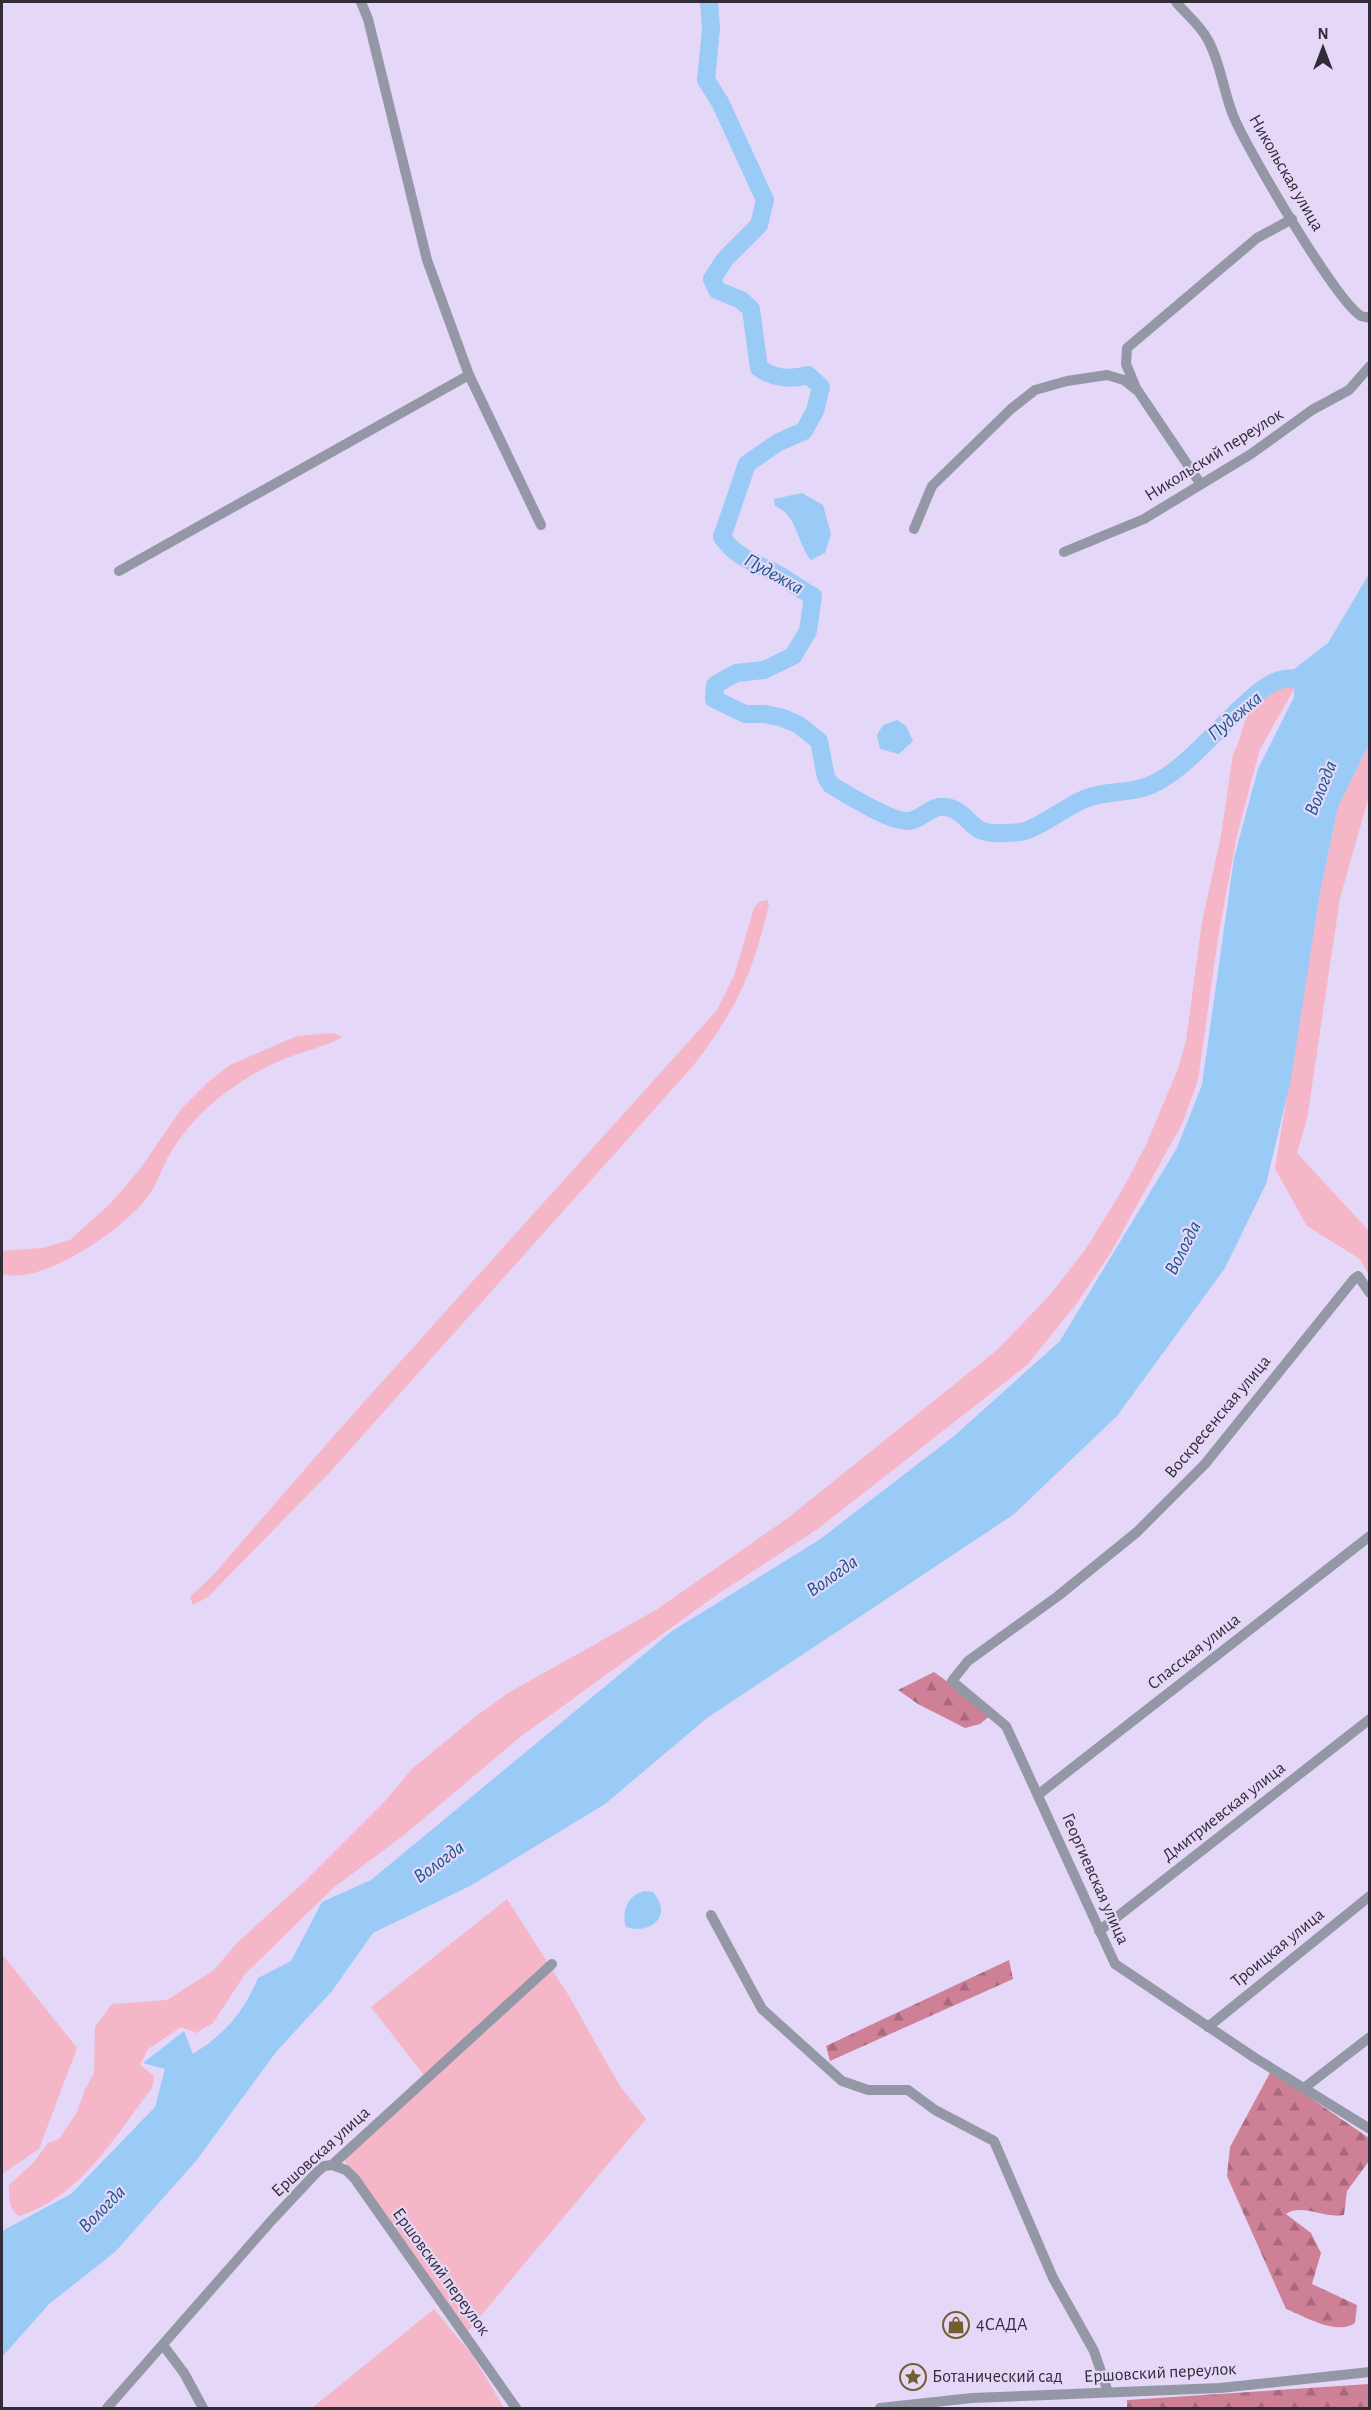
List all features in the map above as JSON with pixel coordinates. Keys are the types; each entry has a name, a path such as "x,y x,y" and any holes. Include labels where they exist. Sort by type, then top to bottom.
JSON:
{"street":[{"path":"361,2 368,19 427,260 469,375 541,525"},
{"name":"Никольская улица","path":"1176,2 1208,39 1219,65 1232,114 1246,144 1292,219 1348,303 1360,316 1370,318"},
{"path":"1200,483 1138,391 1126,364 1127,348 1257,238 1292,219"},
{"name":"Никольский переулок","path":"1064,552 1144,519 1251,454 1312,410 1349,390 1370,366"},
{"path":"119,571 469,375"},
{"path":"914,529 932,486 1035,390 1067,381 1107,375 1124,380 1138,391"},
{"name":"Воскресенская улица","path":"952,1681 968,1661 1058,1596 1137,1532 1205,1464 1358,1276 1370,1293"},
{"name":"Спасская улица","path":"1039,1794 1370,1536"},
{"name":"Георгиевская улица","path":"952,1681 1006,1726 1115,1964 1126,1974 1370,2129"},
{"name":"Дмитриевская улица","path":"1099,1931 1370,1719"},
{"name":"Троицкая улица","path":"1208,2027 1370,1896"},
{"path":"711,1915 762,2009 842,2081 868,2090 908,2090 935,2110 994,2141 1053,2278 1094,2351 1108,2392"},
{"name":"Ершовская улица","path":"107,2409 316,2173 324,2166 332,2164 552,1964"},
{"path":"1304,2088 1370,2037"},
{"name":"Ершовский переулок","path":"332,2164 346,2170 355,2179 516,2409"},
{"path":"164,2346 184,2373 204,2409"},
{"name":"Ершовский переулок","path":"880,2409 935,2401 1220,2388 1370,2372"}],"shaded area":[{"path":"1287,682 1293,687 1293,691 1260,749 1237,835 1218,938 1198,1080 1182,1124 1111,1252 1077,1303 1027,1365 819,1528 715,1596 520,1737 404,1835 333,1888 245,1974 213,2023 196,2033 181,2027 148,2049 140,2065 154,2076 152,2088 110,2145 79,2180 61,2195 41,2207 19,2216 15,2213 10,2202 9,2185 33,2163 48,2143 59,2139 76,2114 94,2073 95,2027 112,2004 167,2000 214,1970 236,1944 304,1882 385,1801 412,1769 475,1717 508,1693 656,1610 788,1518 997,1350 1049,1296 1085,1250 1121,1192 1146,1145 1178,1069 1186,1041 1202,922 1221,836 1233,754 1247,716 1252,709 1274,688"},
{"path":"1369,744 1369,796 1340,898 1307,1119 1297,1153 1369,1231 1369,1275 1360,1259 1307,1226 1275,1169 1320,892 1338,807"},
{"path":"767,900 769,904 757,950 742,990 721,1026 693,1066 329,1473 208,1597 193,1605 190,1597 214,1574 345,1423 717,1010 735,973 754,908 759,902"},
{"path":"333,1033 342,1037 262,1069 223,1094 206,1109 175,1146 153,1188 140,1206 105,1236 84,1250 39,1271 19,1276 2,1274 2,1251 42,1248 70,1240 110,1204 140,1169 182,1108 208,1082 230,1065 297,1036"},
{"path":"507,1899 569,1996 620,2086 646,2119 468,2331 344,2160 427,2079 371,2007"},
{"path":"2,1954 77,2048 39,2149 2,2174"},
{"path":"434,2309 473,2356 504,2408 312,2408"}],"green space":[{"path":"934,1672 992,1714 980,1724 965,1728 918,1704 898,1690"},
{"path":"1009,1960 1013,1979 830,2061 826,2046"},
{"path":"1271,2071 1369,2138 1369,2161 1347,2191 1344,2215 1336,2216 1299,2210 1286,2214 1311,2233 1321,2253 1312,2284 1357,2305 1355,2323 1348,2326 1320,2324 1286,2309 1227,2176 1230,2147"},
{"path":"1369,2384 1369,2408 1127,2408 1127,2400"}],"water":[{"path":"802,493 823,505 831,534 825,553 811,560 793,523 783,510 775,506 774,499"},
{"name":"Вологда","path":"1369,574 1369,744 1338,807 1320,892 1291,1079 1266,1184 1225,1268 1117,1416 1013,1515 707,1718 605,1804 470,1886 373,1933 332,1991 276,2052 196,2161 115,2252 49,2304 2,2357 2,2231 71,2194 155,2107 165,2069 143,2063 184,2031 193,2054 215,2038 240,2012 258,1978 291,1961 322,1902 371,1880 672,1631 819,1540 954,1436 1060,1341 1177,1148 1202,1085 1234,858 1258,769 1294,697 1293,670 1328,643"},
{"path":"897,720 906,726 913,741 899,754 880,749 877,735 883,725"},
{"path":"644,1891 653,1892 659,1901 660,1916 651,1926 635,1929 626,1927 624,1915 627,1904 634,1896"}],"waterway":[{"name":"Пудежка","path":"709,2 711,28 706,80 720,102 765,200 759,225 725,259 712,279 717,290 741,300 751,309 759,368 782,377 808,375 821,387 815,411 804,431 777,443 747,464 722,537 744,558 777,574 813,596 808,631 793,656 764,670 736,673 715,685 714,699 745,714 765,714 799,725 819,741 826,777 831,785 881,813 909,821 935,808 946,807 960,813 980,830 989,833 1005,833 1033,828 1089,797 1137,789 1155,783 1190,758 1268,685 1287,679 1318,680"}],"place":[{"name":"4САДА","path":"956,2325"},
{"name":"Ботанический сад","path":"913,2377"}]}
